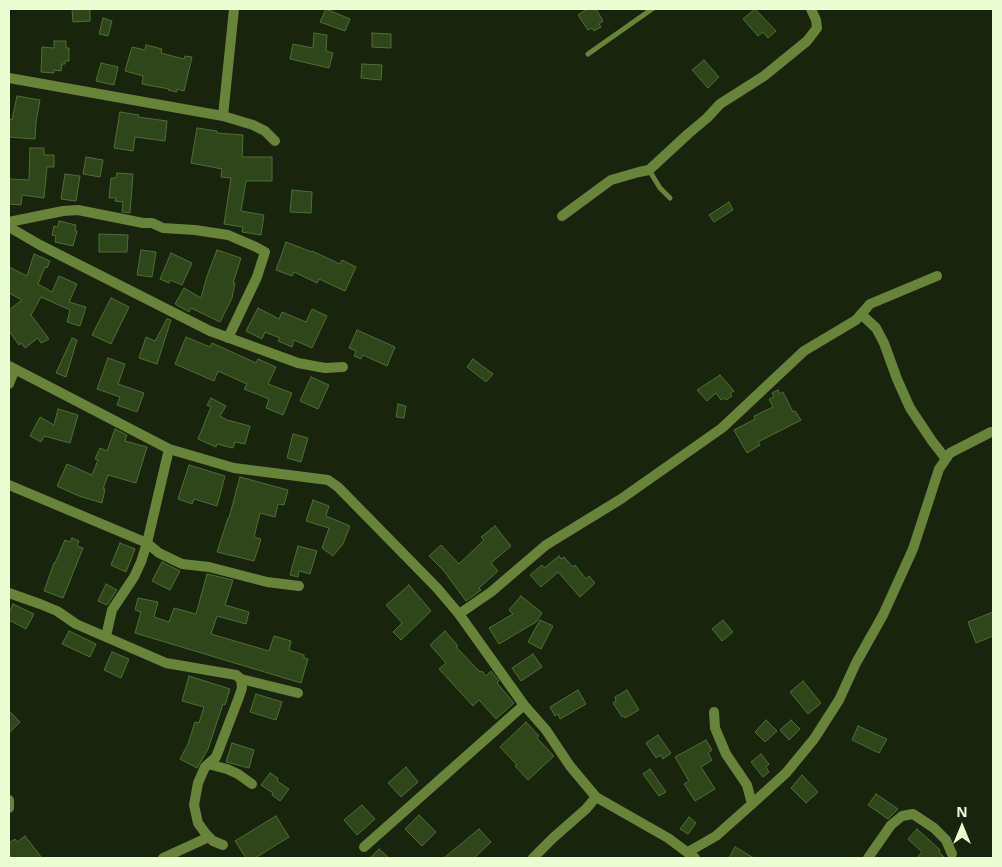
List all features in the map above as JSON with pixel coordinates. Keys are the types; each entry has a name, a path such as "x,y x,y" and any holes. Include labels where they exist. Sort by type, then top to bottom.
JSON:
{"street":[{"path":"223,116 234,9"},
{"path":"562,216 611,180 649,170 720,104 764,76 807,41 817,28 811,9"},
{"path":"9,78 223,116 259,128 276,141"},
{"path":"9,222 78,210 143,223 152,223 163,228 228,235 256,247 265,252 257,277 228,338"},
{"path":"9,227 40,245 210,331 298,363 325,368 343,367"},
{"path":"459,614 491,592 546,545 621,499 715,433 804,351 856,320 870,304 937,276"},
{"path":"861,314 876,328 910,408 946,458"},
{"path":"9,384 12,367 169,449 234,468 328,480 438,588 459,614 524,705 546,730 570,766 596,797 668,838 692,855 786,773 814,739 839,700 883,615 913,549 938,469 950,452 991,432"},
{"path":"106,636 112,610 134,577 147,543 169,449"},
{"path":"9,485 147,543 159,553 182,564 209,567 266,582 299,586"},
{"path":"9,593 57,611 76,624 166,663 236,675 241,679 298,693"},
{"path":"223,844 213,841 198,823 194,805 198,783 205,768 216,757 242,688 241,679"},
{"path":"364,847 524,705"},
{"path":"714,712 715,728 726,754 747,785 752,804"},
{"path":"208,764 227,769 252,784"},
{"path":"533,858 586,809 596,797"},
{"path":"9,800 9,808"},
{"path":"868,858 891,825 902,816 913,814 934,828 946,840 952,854"},
{"path":"163,858 209,837"}],"lane":[{"path":"588,54 652,9"},
{"path":"649,170 660,188 670,198"}],"building":[{"path":"72,9 90,9 90,21 73,22"},
{"path":"326,9 350,19 345,31 320,22"},
{"path":"587,9 596,9 603,21 599,24 601,27 594,31 592,28 588,30 578,15"},
{"path":"755,9 776,31 768,38 763,32 758,36 743,19"},
{"path":"103,18 112,21 108,36 99,34"},
{"path":"314,33 327,35 326,51 333,53 329,68 290,59 293,44 313,48"},
{"path":"372,33 391,34 391,48 372,47"},
{"path":"54,41 66,41 66,48 69,48 69,61 65,61 65,64 62,64 61,71 54,70 54,73 41,72 42,47 54,48"},
{"path":"146,45 162,49 161,53 184,59 185,56 192,57 184,91 177,89 177,92 142,84 143,76 125,71 132,47 145,50"},
{"path":"704,60 719,77 708,88 692,70"},
{"path":"101,63 118,67 114,85 96,81"},
{"path":"362,64 382,65 381,80 361,78"},
{"path":"17,96 40,100 35,139 9,137 9,119 12,120"},
{"path":"120,112 139,115 138,117 167,121 165,141 135,137 133,151 114,148"},
{"path":"197,128 217,131 217,133 243,135 242,157 272,157 272,181 246,181 241,211 264,215 261,235 242,232 243,227 224,224 231,178 221,177 222,169 191,163"},
{"path":"30,148 44,148 44,155 54,155 54,167 47,167 44,198 22,195 21,205 9,204 9,179 29,180"},
{"path":"86,157 103,160 100,177 83,174"},
{"path":"117,173 133,174 130,213 122,212 123,202 115,201 116,198 109,198 111,178 116,178"},
{"path":"65,174 80,176 76,201 61,199"},
{"path":"292,190 312,192 311,213 290,212"},
{"path":"729,202 733,210 714,222 709,215"},
{"path":"59,221 76,225 75,231 77,231 73,246 55,242 56,236 52,235 54,226 58,227"},
{"path":"99,234 128,235 127,252 99,252"},
{"path":"286,242 340,264 342,260 356,267 345,291 319,279 317,283 294,272 292,276 276,270"},
{"path":"141,250 156,252 152,277 137,275"},
{"path":"217,250 241,258 233,283 235,283 232,298 220,322 191,308 189,312 175,304 184,288 201,298"},
{"path":"171,253 192,263 182,285 170,280 169,283 160,279"},
{"path":"34,254 50,261 47,268 45,267 38,284 52,292 59,276 77,284 69,302 86,307 80,326 67,322 70,310 41,297 31,315 49,339 41,343 38,338 25,348 21,343 19,345 9,331 9,310 22,300 9,293 9,267 27,276"},
{"path":"111,298 129,307 111,344 92,335"},
{"path":"258,308 279,319 282,312 306,322 312,309 327,316 312,348 294,340 292,347 278,341 280,338 265,332 262,339 246,331"},
{"path":"167,319 171,320 157,364 139,358 146,337 155,341"},
{"path":"357,330 395,347 387,366 363,355 361,359 354,356 356,351 349,348"},
{"path":"186,337 210,347 212,343 256,363 258,359 276,367 268,384 292,393 283,415 266,408 269,399 244,389 247,384 218,371 214,381 175,364"},
{"path":"72,338 77,340 66,377 56,373"},
{"path":"108,358 125,364 118,384 144,393 137,412 117,405 120,397 97,389"},
{"path":"473,359 493,374 486,382 467,367"},
{"path":"720,375 734,391 730,393 732,396 726,400 724,398 721,400 716,393 707,401 697,390"},
{"path":"311,377 329,385 318,409 300,401"},
{"path":"778,390 780,394 783,392 793,412 795,411 801,420 758,442 760,445 747,453 734,430 755,419 754,416 773,407 769,399 774,397 772,393"},
{"path":"211,398 226,406 220,416 227,420 250,426 245,444 235,442 233,448 217,444 216,447 198,439 211,407 207,405"},
{"path":"398,404 406,406 404,418 396,417"},
{"path":"58,409 78,415 70,443 44,436 41,442 30,436 40,417 54,425"},
{"path":"115,429 127,435 125,441 147,447 136,483 108,475 103,489 105,489 102,503 79,496 57,486 67,464 92,475 98,460 95,459 100,448 107,451"},
{"path":"293,434 308,438 301,462 287,458"},
{"path":"189,465 225,476 217,506 194,499 192,504 178,499"},
{"path":"240,477 288,490 284,505 278,504 275,517 260,513 254,537 261,539 254,561 217,552 229,518"},
{"path":"313,500 329,506 326,516 350,526 343,544 333,556 322,548 329,528 306,521"},
{"path":"495,526 511,546 491,563 498,571 479,588 481,590 466,601 444,571 429,556 441,545 459,564 484,540 481,537"},
{"path":"72,538 79,541 77,546 83,548 63,598 44,591 65,540 70,542"},
{"path":"120,543 135,549 126,572 111,565"},
{"path":"298,546 317,551 310,574 299,571 298,577 290,575"},
{"path":"559,556 561,559 564,557 573,567 575,565 586,579 589,576 595,583 580,597 558,572 541,587 530,575 542,565 544,568"},
{"path":"162,562 180,571 170,590 152,581"},
{"path":"207,574 233,580 225,605 249,612 246,624 217,616 211,634 269,651 274,636 291,641 289,650 304,655 304,658 308,659 301,683 135,633 141,612 135,610 138,598 158,602 154,617 169,622 174,608 196,614"},
{"path":"106,584 117,590 107,605 98,601"},
{"path":"409,585 431,611 401,640 393,632 402,623 386,605"},
{"path":"521,596 542,613 536,622 499,644 489,628 513,614 509,610"},
{"path":"13,604 34,614 26,629 9,620 9,613"},
{"path":"993,612 993,636 976,643 968,622"},
{"path":"540,620 553,626 541,649 528,642"},
{"path":"723,620 733,632 722,641 712,629"},
{"path":"69,631 96,644 90,657 62,644"},
{"path":"445,631 458,646 456,647 480,672 482,671 486,676 491,671 499,681 497,683 514,703 496,719 479,700 473,706 439,669 446,663 430,645"},
{"path":"112,652 129,659 121,678 104,670"},
{"path":"533,654 542,667 521,681 512,668"},
{"path":"189,676 230,689 208,749 197,768 180,759 188,744 195,722 199,723 204,707 182,701"},
{"path":"803,681 821,703 808,714 790,692"},
{"path":"578,690 586,704 560,719 558,714 555,716 550,707"},
{"path":"627,690 639,710 625,718 624,716 622,717 613,703 616,701 615,697"},
{"path":"256,694 282,702 276,720 250,712"},
{"path":"9,711 20,722 9,733"},
{"path":"766,720 777,731 765,742 755,732"},
{"path":"791,720 800,729 789,740 780,730"},
{"path":"526,722 539,736 537,738 554,756 528,780 500,747"},
{"path":"858,726 887,739 879,753 852,740"},
{"path":"658,735 671,753 663,759 661,755 656,758 646,743"},
{"path":"706,740 712,750 708,753 712,760 701,767 715,789 695,801 684,784 689,781 675,757"},
{"path":"232,743 254,750 249,768 226,762"},
{"path":"761,754 769,764 766,767 769,772 763,777 751,762"},
{"path":"406,767 418,782 401,797 388,783"},
{"path":"650,769 666,792 659,796 643,774"},
{"path":"270,773 278,778 277,781 289,789 280,801 272,795 273,793 261,785"},
{"path":"802,775 818,792 806,803 791,788"},
{"path":"876,794 898,809 888,819 868,805"},
{"path":"362,805 375,819 357,835 344,820"},
{"path":"419,815 436,832 422,846 405,829"},
{"path":"276,816 289,837 255,858 246,858 235,841"},
{"path":"689,817 696,823 688,834 680,829"},
{"path":"479,829 491,842 474,858 444,858"},
{"path":"917,829 940,850 939,852 945,858 917,858 922,852 908,839"},
{"path":"25,836 42,858 12,858 9,854 9,843 15,839 17,842"},
{"path":"735,847 754,858 729,858"},
{"path":"379,849 389,858 370,858"}]}
